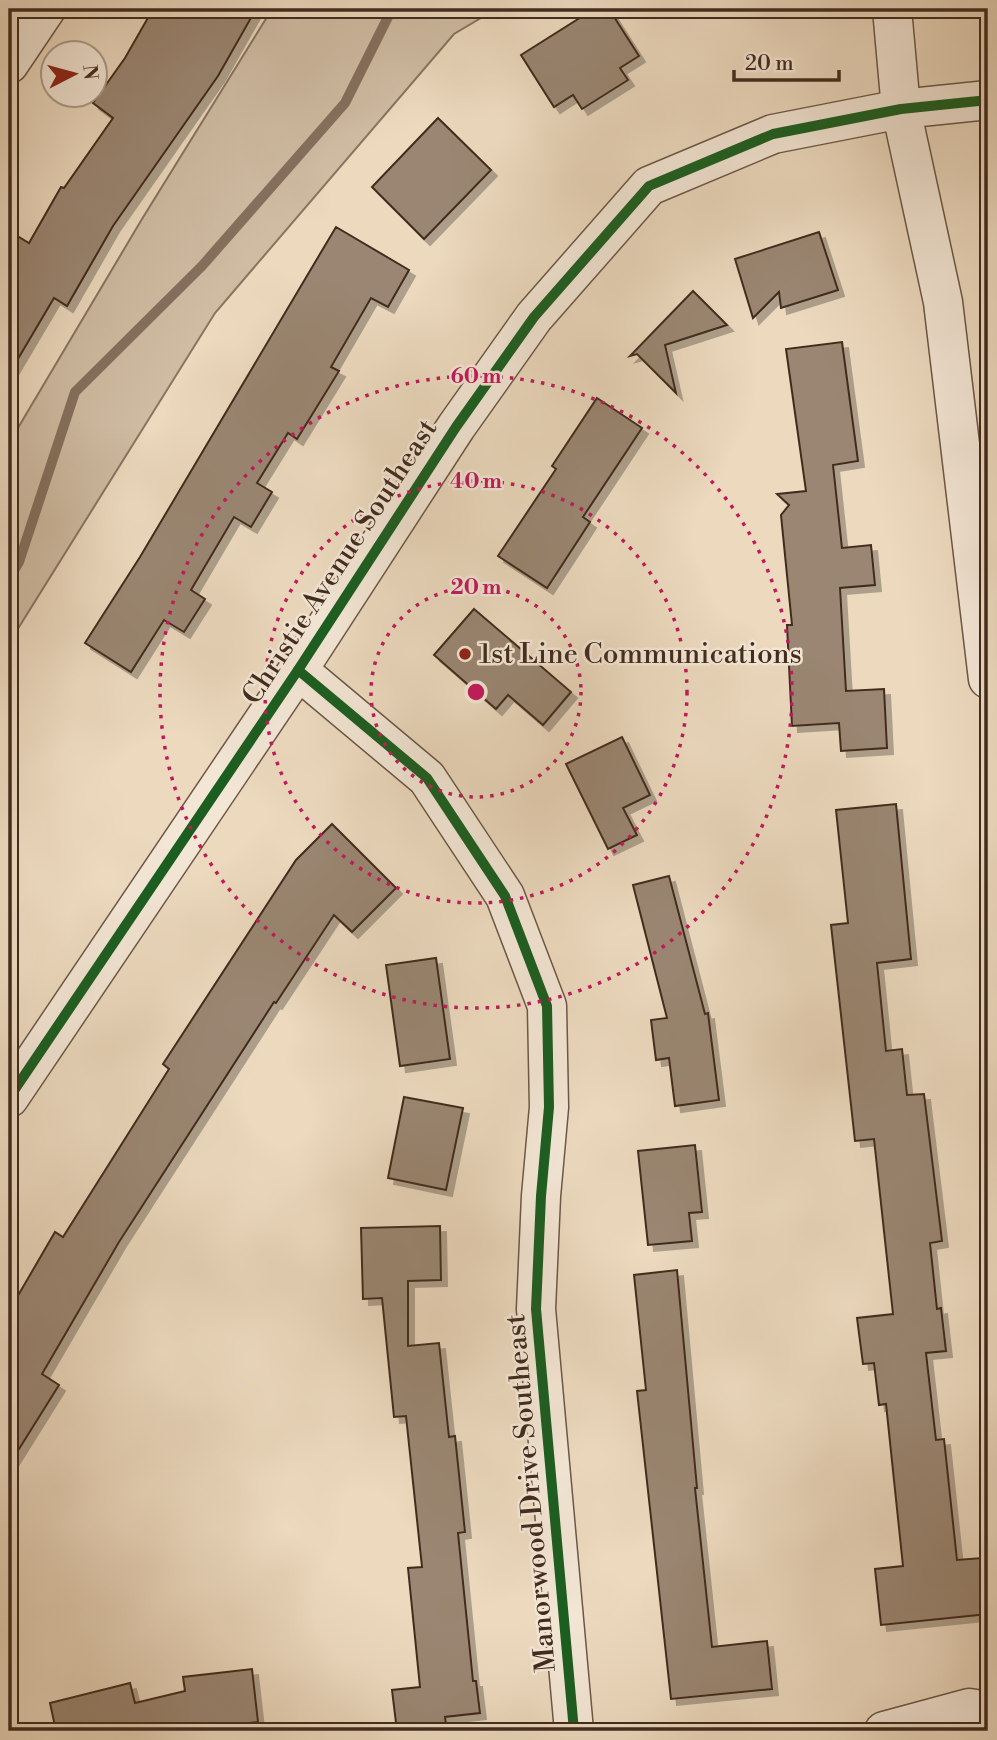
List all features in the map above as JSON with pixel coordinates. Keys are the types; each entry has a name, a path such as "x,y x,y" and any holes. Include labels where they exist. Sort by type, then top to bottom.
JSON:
{"street":[{"path":"9,64 46,9"},
{"path":"892,9 901,109 943,302 988,679"},
{"name":"Christie Avenue Southeast","path":"9,1098 298,670 456,427 534,317 649,186 773,134 901,109 988,100"},
{"name":"Manorwood Drive Southeast","path":"298,670 427,778 505,896 547,1006 549,1107 541,1196 536,1309 575,1731"},
{"path":"884,1731 969,1708 988,1711"}],"shaded area":[{"path":"272,9 496,9 454,34 215,313 9,643 9,443 142,219"}],"building":[{"path":"153,9 256,9 218,76 113,226 67,306 54,298 9,374 9,231 29,243 61,187 64,188 113,118 100,108 108,108 108,82"},
{"path":"594,9 609,9 639,56 620,68 628,80 582,109 573,95 554,107 521,55"},
{"path":"438,118 491,170 424,239 372,187"},
{"path":"336,227 409,270 388,307 371,298 331,367 339,371 297,439 288,433 257,483 272,492 251,527 234,517 191,590 205,599 184,632 164,620 131,672 85,643 140,557"},
{"path":"819,232 838,290 781,308 779,292 753,318 735,259"},
{"path":"693,291 727,325 665,345 676,393 637,354 630,356"},
{"path":"842,342 858,461 833,465 842,548 871,545 875,585 840,588 846,691 884,689 887,748 841,751 839,723 792,726 787,625 792,625 781,515 789,505 777,494 806,491 786,349"},
{"path":"597,398 642,428 583,517 590,522 547,588 498,556 556,469 552,466"},
{"path":"474,609 571,692 543,725 508,695 496,709 434,655"},
{"path":"622,737 650,795 623,808 637,835 608,849 566,764"},
{"path":"896,804 911,959 877,963 886,1051 902,1049 907,1095 924,1094 942,1241 930,1243 937,1309 941,1308 946,1351 926,1353 936,1440 944,1439 957,1560 982,1558 988,1614 881,1625 875,1569 903,1566 886,1404 879,1405 874,1363 863,1364 857,1318 893,1314 874,1139 855,1141 831,925 848,923 836,810"},
{"path":"332,824 396,888 352,932 334,915 276,1003 274,1002 119,1242 42,1374 59,1385 9,1465 9,1311 55,1232 63,1237 169,1069 163,1064 296,860"},
{"path":"669,876 705,1014 708,1013 719,1100 675,1106 669,1058 656,1060 651,1020 667,1018 633,885"},
{"path":"436,958 450,1059 400,1066 386,965"},
{"path":"404,1097 463,1108 446,1190 388,1178"},
{"path":"695,1145 702,1212 689,1213 692,1241 648,1245 638,1151"},
{"path":"440,1226 441,1280 408,1281 408,1346 439,1343 449,1437 455,1436 465,1532 458,1533 473,1681 476,1681 480,1713 445,1717 447,1731 397,1731 392,1690 420,1687 408,1568 422,1567 406,1416 394,1417 382,1298 363,1299 361,1228"},
{"path":"677,1270 695,1488 712,1647 767,1641 772,1689 671,1699 637,1391 646,1390 634,1275"},
{"path":"252,1669 258,1722 229,1725 230,1731 56,1731 50,1703 130,1683 135,1703 185,1691 183,1677"}],"waterway":[{"path":"9,579 19,562 75,392 202,266 345,103 392,9"}],"cycle path":[{"path":"9,1098 298,670 456,427 534,317 649,186 773,134 901,109 988,100"},
{"path":"298,670 427,778 505,896 547,1006 549,1107 541,1196 536,1309 574,1731"}],"place":[{"name":"1st Line Communications","path":"465,654"}]}
